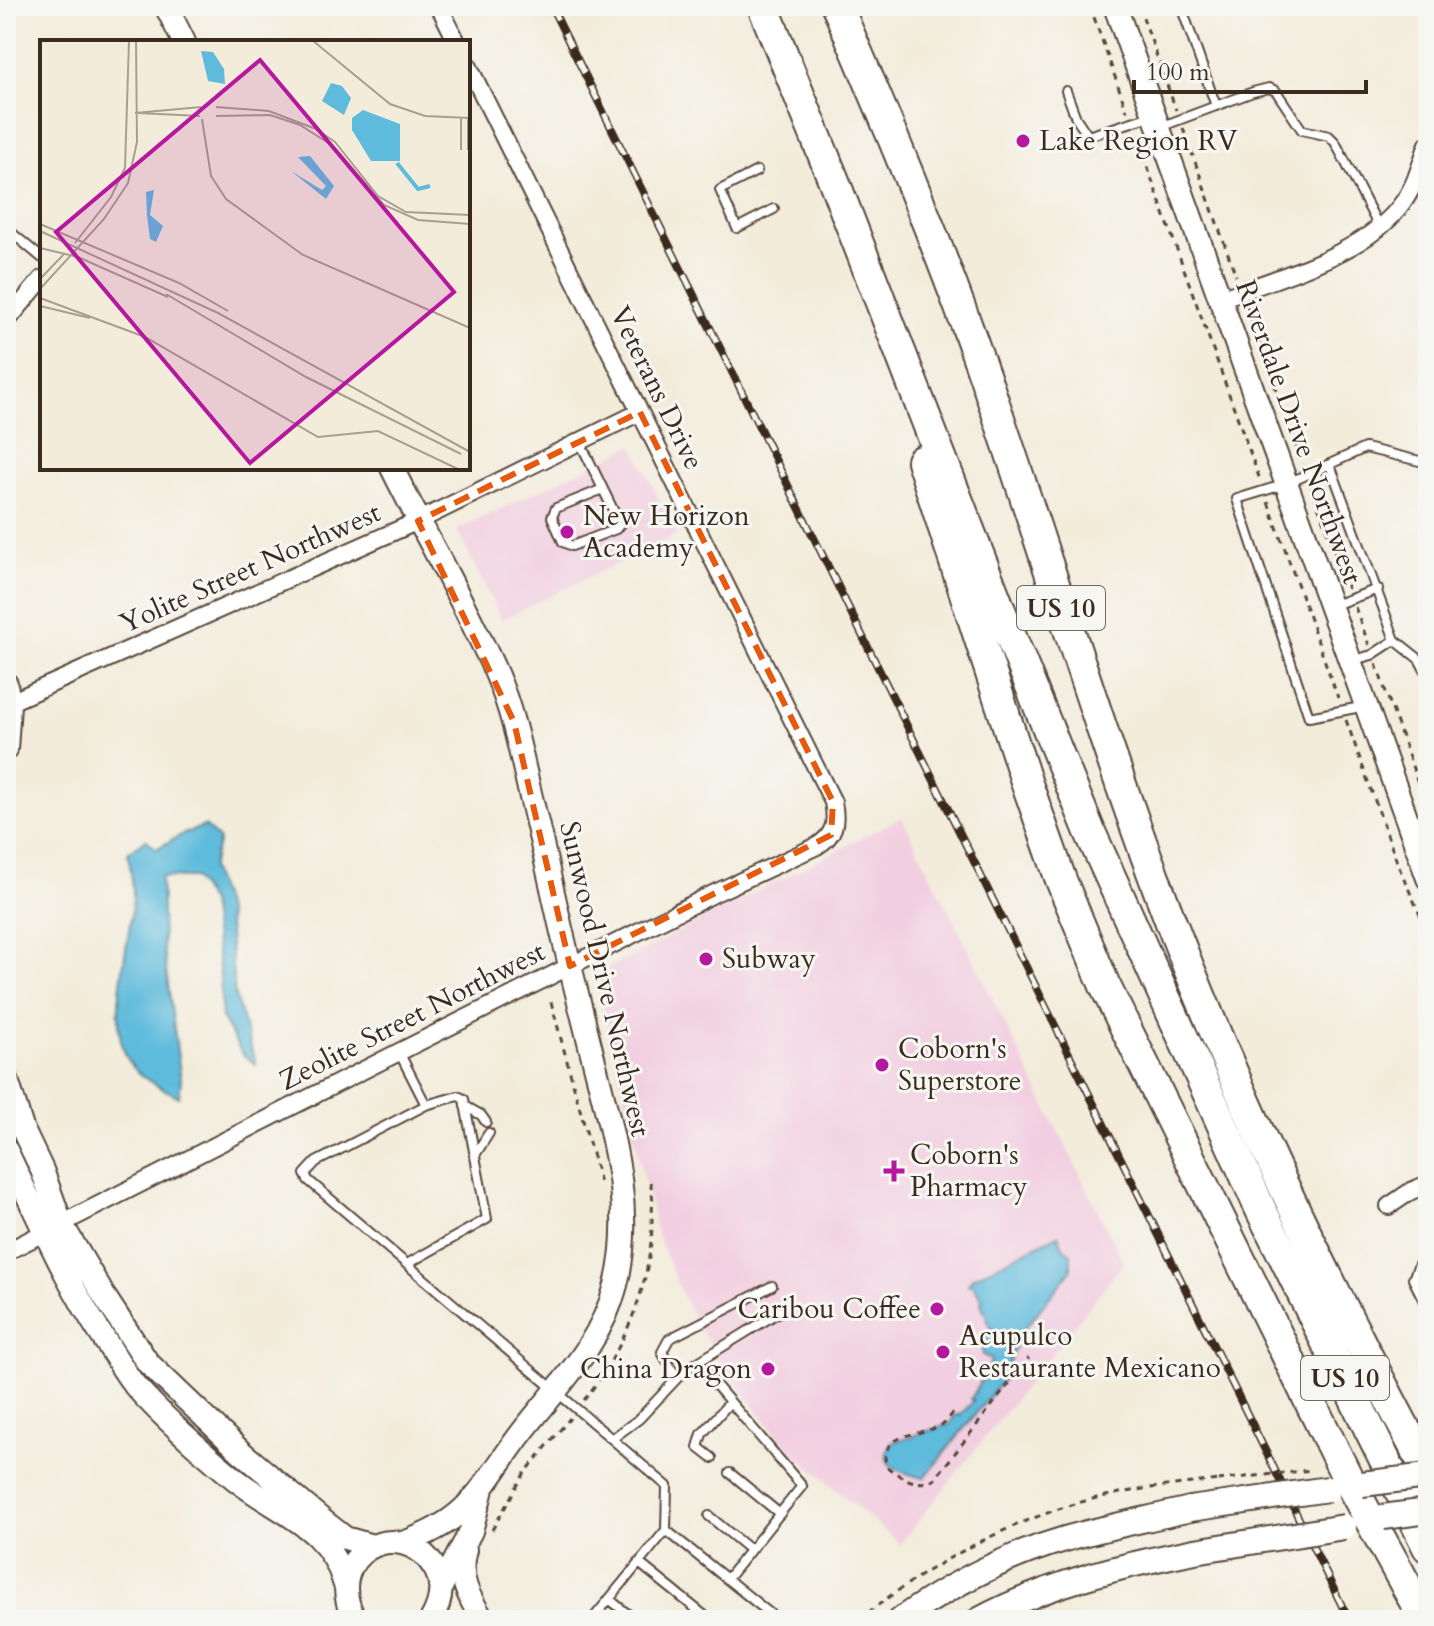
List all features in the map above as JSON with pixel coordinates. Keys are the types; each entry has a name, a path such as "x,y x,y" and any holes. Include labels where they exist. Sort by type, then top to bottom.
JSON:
{"highway":[{"name":"US 10","path":"763,6 1048,731 1131,927 1254,1196 1428,1547"},
{"name":"US 10","path":"837,6 904,162 987,382 1157,887 1236,1085 1292,1208 1428,1474"},
{"path":"886,319 909,420 926,475 988,670 1061,880 1118,1013 1347,1486 1425,1620"},
{"path":"1120,780 1268,1122 1359,1312 1428,1443"}],"main road":[{"path":"900,1620 969,1578 1065,1539 1190,1509 1428,1474"},
{"path":"979,1620 1056,1584 1134,1563 1428,1511"}],"street":[{"path":"166,6 183,40"},
{"path":"439,6 456,40"},
{"name":"Riverdale Drive Northwest","path":"1115,6 1164,121 1220,299 1297,480 1330,606 1428,878"},
{"name":"Veterans Drive","path":"470,69 833,802 835,823"},
{"path":"1220,299 1345,250 1380,228 1404,202 1428,144"},
{"path":"6,322 40,281"},
{"name":"Yolite Street Northwest","path":"7,698 418,521 640,412"},
{"name":"Sunwood Drive Northwest","path":"393,470 496,673 514,722 620,1174 624,1224 616,1286 602,1322 591,1344 502,1459 481,1492"},
{"path":"6,749 7,698"},
{"name":"Zeolite Street Northwest","path":"6,1252 715,893 817,846 831,835 835,823"},
{"path":"6,1077 22,1128 42,1170 53,1228 87,1315 135,1386 183,1434 238,1481 303,1524 331,1551 339,1564 347,1604 355,1620"},
{"path":"6,1150 53,1228 104,1296 148,1363 240,1451 322,1520 345,1538 373,1546"},
{"path":"1389,1206 1428,1184"},
{"path":"403,1543 443,1526 458,1516 481,1492"},
{"path":"481,1492 462,1561 462,1574 483,1620"},
{"path":"441,1608 471,1531"},
{"path":"345,1585 351,1566 364,1551 388,1542 403,1543 417,1549 438,1572 441,1608"}],"lane":[{"path":"1181,6 1216,106"},
{"path":"1066,91 1076,118 1088,136 1131,122 1164,121 1269,88 1276,91 1302,130 1329,136 1335,142 1380,228"},
{"path":"757,171 720,190 737,228 774,209"},
{"path":"6,228 40,256"},
{"path":"580,442 603,489 620,524 616,529 572,546 563,542 552,517 556,508 603,489"},
{"path":"1366,706 1309,717 1237,499 1297,480 1365,448 1428,463"},
{"path":"1330,465 1395,640 1419,659 1428,676"},
{"path":"1330,606 1378,589"},
{"path":"1350,661 1372,655 1395,640"},
{"path":"399,1052 426,1105"},
{"path":"407,1264 487,1219 464,1099 458,1096 426,1105 316,1162 305,1174 308,1180 667,1486 666,1530 592,1620"},
{"path":"465,1106 481,1115 486,1122"},
{"path":"475,1155 489,1133"},
{"path":"1428,1256 1419,1264 1413,1279 1428,1309"},
{"path":"676,1377 662,1352 669,1339 772,1286"},
{"path":"613,1438 639,1419 676,1377 784,1309"},
{"path":"697,1363 802,1486 727,1579"},
{"path":"712,1458 698,1447 702,1434 730,1402"},
{"path":"730,1473 780,1514"},
{"path":"709,1516 750,1550"},
{"path":"666,1530 778,1620"},
{"path":"639,1563 710,1620"},
{"path":"609,1599 635,1620"}],"path":[{"path":"1090,6 1398,865 1428,933"},
{"path":"1139,6 1164,121 1237,279"},
{"path":"1245,301 1297,480 1352,599 1428,811"},
{"path":"551,1002 601,1186"},
{"path":"953,1413 945,1423 894,1440 887,1446 884,1457 886,1466 914,1483 926,1484 934,1480 1029,1358"},
{"path":"1218,1480 1312,1470"}],"highlighted area":[{"path":"640,412 833,802 831,835 570,966 514,722 418,521"}],"shaded area":[{"name":"New Horizon Academy","path":"633,445 677,535 501,620 457,530"},
{"path":"902,817 1124,1263 900,1544 797,1456 776,1434 720,1362 695,1320 657,1234 596,974"}],"water":[{"path":"205,826 219,840 211,868 227,914 235,996 256,1064 243,1055 222,1019 220,975 210,902 194,878 161,877 163,947 181,1080 179,1097 135,1070 126,1056 121,1039 119,999 133,896 128,853 146,839 156,849"},
{"path":"1058,1235 1063,1247 1071,1253 1071,1270 1018,1337 1003,1380 924,1478 894,1468 887,1458 893,1442 950,1424 955,1415 960,1415 974,1401 971,1399 989,1371 991,1359 983,1355 980,1337 993,1333 981,1303 983,1300 973,1285 968,1285 972,1278"}],"railway":[{"path":"551,6 1349,1620"}],"place":[{"name":"Lake Region RV","path":"1023,141"},
{"name":"New Horizon Academy","path":"567,532"},
{"name":"Subway","path":"706,959"},
{"name":"Coborn's Superstore","path":"882,1065"},
{"name":"Coborn's Pharmacy","path":"894,1171"},
{"name":"Caribou Coffee","path":"937,1309"},
{"name":"Acupulco Restaurante Mexicano","path":"943,1352"},
{"name":"China Dragon","path":"768,1369"}]}
